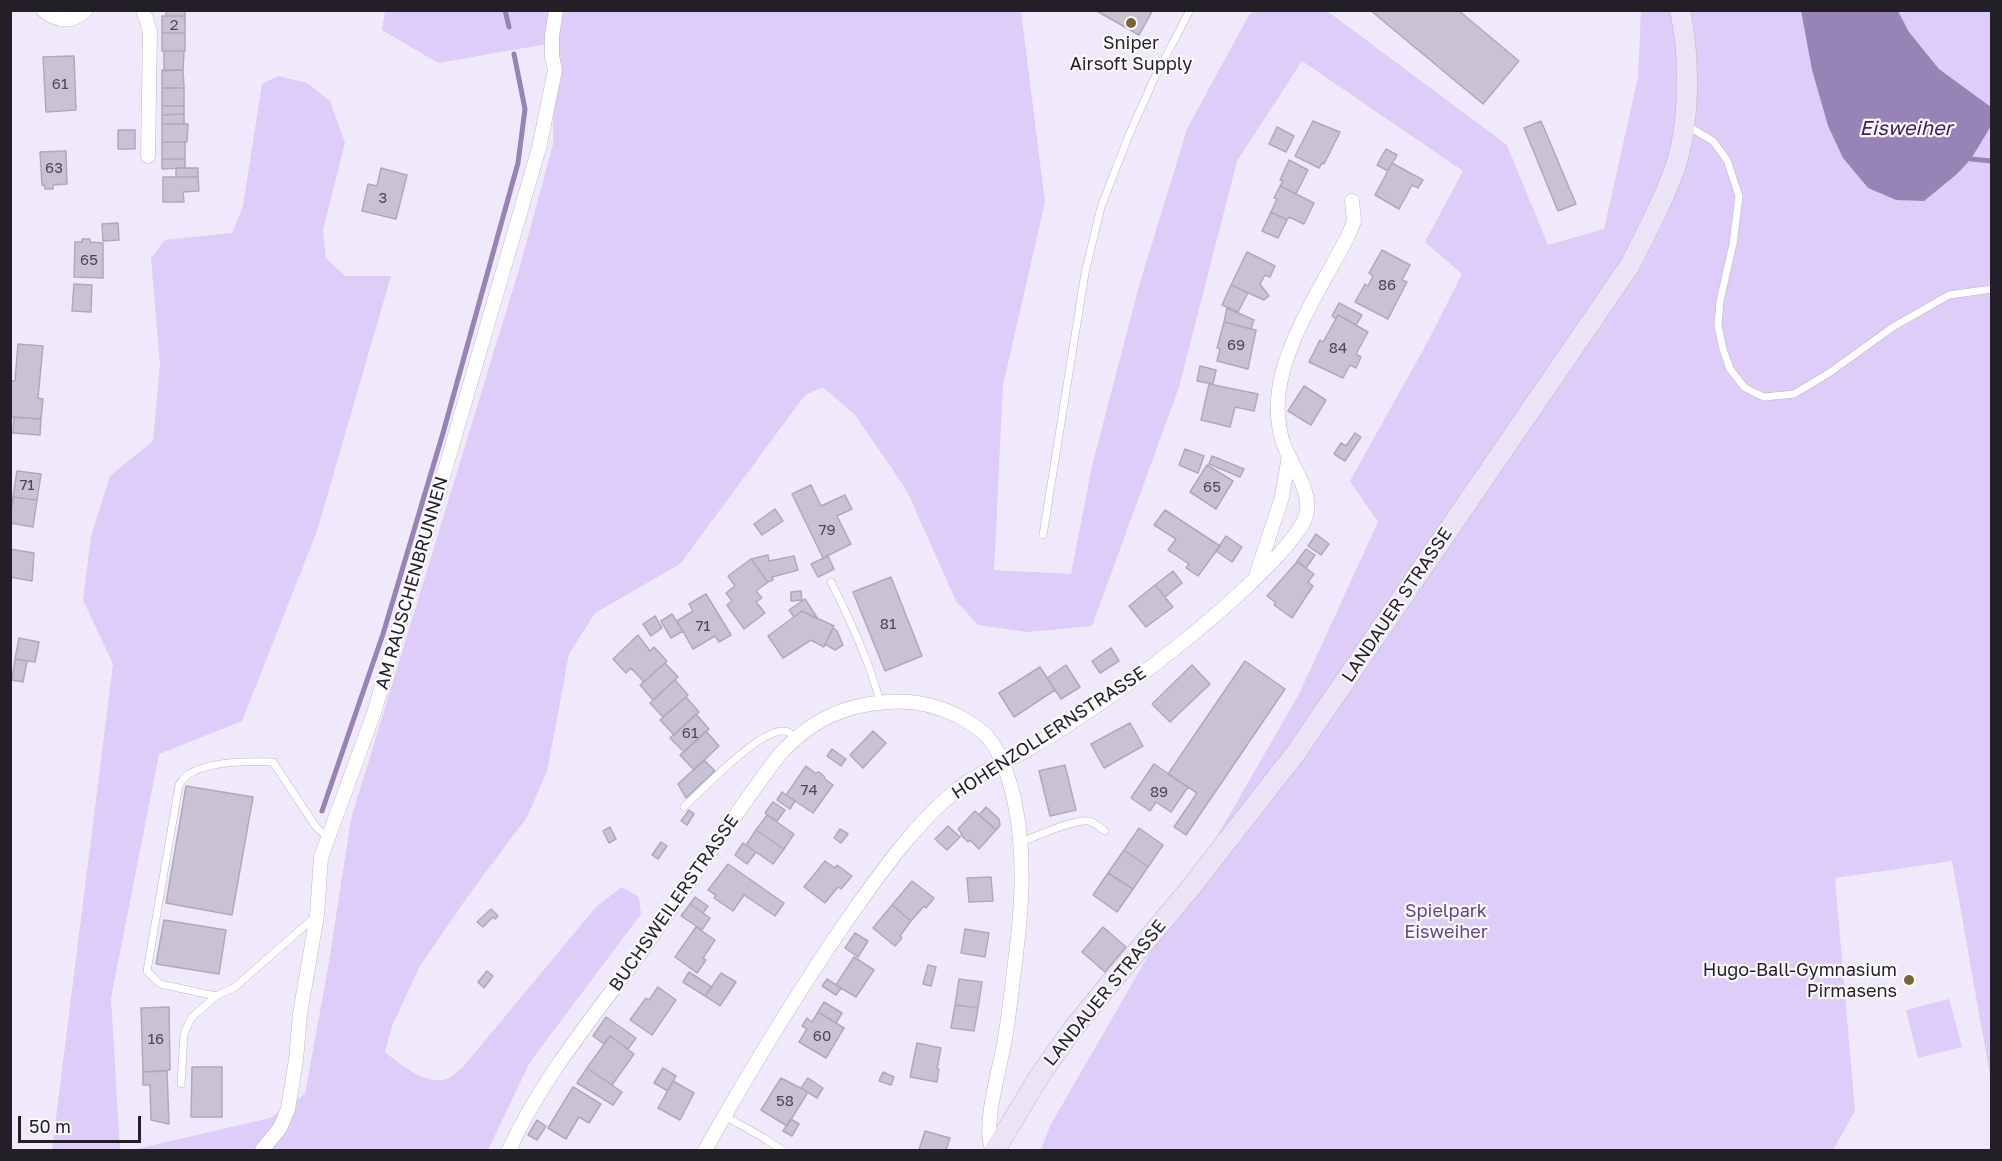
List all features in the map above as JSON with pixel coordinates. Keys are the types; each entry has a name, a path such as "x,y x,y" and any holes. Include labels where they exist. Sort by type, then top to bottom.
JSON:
{"main road":[{"name":"LANDAUER STRASSE","path":"994,1150 1040,1075 1072,1030 1188,891 1295,754 1624,274 1651,224 1676,164 1687,101 1686,62 1680,10"}],"street":[{"path":"43,10 56,19 64,20 73,19 86,10"},
{"path":"143,10 150,31 148,156"},
{"name":"AM RAUSCHENBRUNNEN","path":"262,1150 280,1128 288,1109 300,1014 317,915 321,857 374,713 539,148 555,70 552,36 556,10"},
{"name":"HOHENZOLLERNSTRASSE","path":"705,1150 837,935 899,849 931,813 976,776 1043,741 1132,681 1185,641 1282,552 1306,519 1307,497 1302,481 1282,442 1278,416 1279,385 1294,341 1349,234 1354,221 1352,201"},
{"name":"HOHENZOLLERNSTRASSE","path":"1255,578 1282,497 1289,456"},
{"name":"BUCHSWEILERSTRASSE","path":"509,1150 527,1112 573,1042 780,754 809,726 826,717 880,702 916,702 949,712 989,738 1003,762 1010,783 1021,842 1020,923 1005,1038 988,1136 989,1144 994,1150"}],"lane":[{"path":"1043,535 1085,273 1101,207 1155,77 1190,10"},
{"path":"1684,124 1713,141 1727,160 1739,196 1733,244 1720,301 1718,326 1730,369 1744,387 1755,393 1764,397 1794,394 1829,373 1893,327 1949,295 1992,289"},
{"path":"831,582 859,640 873,675 880,702"},
{"path":"684,807 735,760 771,733 788,731 795,738"},
{"path":"216,996 160,984 147,971 179,785 187,774 213,766 246,760 273,762 316,827 328,838"},
{"path":"1021,842 1084,821 1090,821 1105,831"},
{"path":"181,1084 184,1034 191,1018 216,996 235,987 317,915"},
{"path":"725,1116 782,1150"}],"green space":[{"path":"385,11 551,11 547,44 438,63 382,30"},
{"name":"Spielpark Eisweiher","path":"562,11 1021,11 1045,202 1003,385 994,570 1071,574 1092,466 1139,286 1187,129 1249,15 1255,11 1327,11 1507,145 1548,245 1604,229 1638,77 1641,11 1801,11 1812,70 1828,126 1843,158 1868,188 1896,200 1924,200 1957,174 1971,159 1991,126 1991,1081 1952,861 1835,878 1855,1111 1833,1150 1041,1150 1050,1126 1299,694 1378,522 1350,481 1428,341 1462,274 1425,242 1463,171 1302,61 1237,161 1179,387 1092,626 1028,632 978,625 956,601 906,489 855,415 823,387 805,395 680,564 595,613 569,654 547,771 527,817 468,896 420,966 392,1026 385,1052 422,1077 439,1080 449,1078 463,1067 596,907 622,887 639,897 641,914 530,1062 488,1150 132,1150 270,1118 305,1094 328,968 351,819 520,266 553,144 556,53"},
{"path":"1898,11 1991,11 1991,107 1939,69 1909,32"},
{"path":"278,76 307,83 330,101 345,143 323,230 326,258 345,276 391,276 317,531 242,721 159,754 111,998 120,1150 52,1150 113,664 83,600 91,536 110,476 153,441 160,365 151,258 165,240 232,233 243,206 262,84"},
{"path":"1949,999 1962,1047 1918,1058 1906,1010"}],"water":[{"name":"Eisweiher","path":"1801,11 1898,11 1909,32 1939,69 1991,107 1991,126 1971,159 1957,174 1924,201 1896,200 1868,188 1843,158 1828,126 1812,70"}],"building":[{"path":"166,10 185,10 185,16 166,16"},
{"name":"Sniper Airsoft Supply","path":"1095,10 1153,10 1139,35"},
{"path":"1370,10 1458,10 1519,61 1483,104"},
{"path":"162,16 185,16 185,33 162,33"},
{"path":"162,33 185,33 185,51 162,51"},
{"path":"164,51 184,51 183,70 164,71"},
{"path":"74,56 76,110 46,112 43,57"},
{"path":"162,70 183,70 184,88 162,88"},
{"path":"162,88 184,88 184,106 162,106"},
{"path":"162,106 184,106 184,114 162,115"},
{"path":"184,114 184,124 162,124 162,115"},
{"path":"1313,121 1340,132 1324,164 1322,163 1319,168 1295,156"},
{"path":"1541,121 1576,204 1558,211 1524,128"},
{"path":"162,124 188,124 187,142 162,142"},
{"path":"1277,127 1294,136 1286,152 1269,144"},
{"path":"118,130 135,130 135,149 118,149"},
{"path":"162,142 185,142 185,159 162,159"},
{"path":"1386,149 1397,155 1388,171 1377,165"},
{"path":"66,151 67,184 53,185 53,189 45,189 42,185 40,152"},
{"path":"162,159 185,159 185,168 162,169"},
{"path":"1289,160 1308,170 1296,194 1280,186 1283,181 1280,180"},
{"path":"1392,163 1423,180 1418,188 1412,185 1399,209 1375,195"},
{"path":"176,168 198,168 198,177 176,177"},
{"path":"381,168 407,175 396,219 362,211 368,184 377,186"},
{"path":"163,177 198,177 199,191 183,192 184,202 163,202"},
{"path":"1280,186 1314,203 1304,224 1289,217 1287,220 1271,212"},
{"path":"1271,212 1287,220 1278,238 1262,231"},
{"path":"118,223 119,240 103,241 102,224"},
{"path":"82,239 103,243 103,278 74,277 75,242 82,242"},
{"path":"1382,250 1410,265 1402,280 1407,282 1388,319 1355,302 1365,284 1368,286 1373,276 1369,273"},
{"path":"1247,252 1275,266 1270,277 1265,275 1260,284 1269,296 1264,300 1231,285"},
{"path":"74,284 92,285 91,312 72,311"},
{"path":"1231,285 1248,293 1238,312 1222,305"},
{"path":"1339,303 1362,315 1356,325 1338,315 1336,319 1332,316"},
{"path":"1227,308 1254,320 1251,329 1224,322"},
{"path":"1338,315 1368,332 1356,354 1361,357 1356,368 1350,365 1343,378 1309,362 1320,340 1323,342"},
{"path":"1224,322 1256,330 1248,369 1217,361 1220,349 1217,348"},
{"path":"18,344 43,346 38,398 43,399 41,419 10,417 11,381 15,381"},
{"path":"1200,366 1216,370 1213,384 1197,381"},
{"path":"1209,384 1258,394 1254,411 1235,407 1230,427 1201,420"},
{"path":"1304,386 1326,400 1311,425 1288,411"},
{"path":"14,417 41,419 40,435 13,433"},
{"path":"1355,433 1361,437 1345,461 1334,454 1341,443 1346,446"},
{"path":"1185,449 1204,456 1198,473 1179,465"},
{"path":"1212,456 1244,469 1240,477 1209,464"},
{"path":"1207,465 1233,481 1216,509 1190,492"},
{"path":"17,471 41,474 37,500 13,497"},
{"path":"811,485 821,506 845,495 852,509 837,516 851,544 823,558 792,494"},
{"path":"13,497 37,500 33,527 10,523"},
{"path":"775,509 783,521 762,535 754,524"},
{"path":"1165,510 1220,546 1198,576 1186,568 1189,564 1168,550 1176,539 1154,525"},
{"path":"1316,534 1329,544 1321,555 1308,546"},
{"path":"1226,536 1242,547 1232,562 1216,551"},
{"path":"10,549 34,553 32,581 10,577"},
{"path":"1306,549 1315,555 1306,568 1297,561"},
{"path":"768,555 769,561 794,556 798,570 772,577 773,580 768,582 751,559"},
{"path":"828,556 834,569 818,577 811,564"},
{"path":"751,559 768,582 756,591 762,598 756,602 765,613 744,629 727,605 732,601 726,593 735,586 728,576"},
{"path":"1297,562 1314,574 1308,582 1313,586 1292,618 1274,605 1276,603 1267,596"},
{"path":"1173,571 1182,583 1165,597 1155,585"},
{"path":"891,577 922,656 885,671 853,592"},
{"path":"1155,585 1173,607 1146,627 1129,606"},
{"path":"801,591 802,600 791,601 791,592"},
{"path":"706,594 731,635 719,642 715,636 693,649 677,621 693,611 689,604"},
{"path":"805,599 818,619 802,611 794,617 789,610"},
{"path":"802,611 834,626 824,647 811,640 783,658 768,636"},
{"path":"672,614 683,631 671,638 661,621"},
{"path":"655,616 662,628 651,636 643,624"},
{"path":"833,628 837,631 843,645 835,650 825,644"},
{"path":"638,635 650,651 654,647 667,661 644,682 631,668 626,673 613,659"},
{"path":"19,638 39,642 35,662 15,659"},
{"path":"1111,648 1119,661 1100,673 1092,661"},
{"path":"15,659 27,661 23,682 12,680"},
{"path":"1245,661 1285,689 1186,835 1174,827 1197,793 1168,774"},
{"path":"665,663 678,677 653,700 640,685"},
{"path":"1066,665 1080,687 1061,699 1047,678"},
{"path":"1192,665 1210,684 1170,722 1152,704"},
{"path":"1040,667 1055,690 1014,717 999,693"},
{"path":"675,680 688,695 663,717 650,703"},
{"path":"686,697 699,712 674,735 660,720"},
{"path":"696,714 709,729 684,752 670,738"},
{"path":"1130,723 1143,746 1104,768 1091,744"},
{"path":"706,731 719,746 694,770 680,755"},
{"path":"873,731 886,743 863,768 850,755"},
{"path":"832,749 846,759 841,766 827,756"},
{"path":"704,760 715,771 686,798 678,784"},
{"path":"1154,764 1188,787 1171,812 1156,802 1150,811 1131,798"},
{"path":"1065,765 1076,810 1050,816 1039,771"},
{"path":"806,766 815,773 819,772 833,785 813,813 786,795"},
{"path":"186,786 253,797 232,915 166,903"},
{"path":"782,792 795,801 790,809 777,800"},
{"path":"773,802 785,810 777,821 765,813"},
{"path":"986,807 999,819 1000,825 996,830 979,815"},
{"path":"689,810 694,814 687,825 681,821"},
{"path":"975,811 996,830 979,849 970,840 968,842 958,829"},
{"path":"767,815 794,834 784,849 756,830"},
{"path":"948,826 960,837 947,850 935,839"},
{"path":"610,827 616,839 609,843 603,831"},
{"path":"1139,828 1163,845 1148,867 1124,850"},
{"path":"840,829 848,834 841,843 834,838"},
{"path":"756,830 784,849 773,864 746,845"},
{"path":"661,842 667,846 658,859 652,855"},
{"path":"743,843 756,852 747,864 735,855"},
{"path":"1124,850 1148,867 1133,889 1108,873"},
{"path":"825,861 835,868 837,865 852,876 841,889 838,887 825,903 804,887"},
{"path":"728,864 784,903 775,916 744,895 733,911 714,898 716,895 708,890"},
{"path":"1108,873 1133,889 1117,912 1093,895"},
{"path":"991,877 993,901 969,902 967,878"},
{"path":"912,881 934,898 911,921 892,905"},
{"path":"695,897 708,906 703,913 690,904"},
{"path":"690,904 710,918 702,930 681,916"},
{"path":"892,905 911,921 895,946 873,928"},
{"path":"491,909 498,916 495,919 493,917 483,927 477,922"},
{"path":"164,920 226,930 219,974 156,964"},
{"path":"696,927 715,940 703,958 706,960 697,973 675,957"},
{"path":"1103,927 1126,947 1105,972 1082,952"},
{"path":"965,929 989,933 985,957 961,953"},
{"path":"855,933 868,941 858,957 845,948"},
{"path":"854,957 874,970 856,997 836,985"},
{"path":"928,965 936,967 931,986 923,984"},
{"path":"487,971 493,976 484,988 478,982"},
{"path":"689,972 712,987 705,996 683,982"},
{"path":"721,973 736,982 720,1006 705,996"},
{"path":"827,979 841,988 836,995 822,986"},
{"path":"959,979 982,982 978,1008 955,1005"},
{"path":"658,987 676,1000 652,1035 630,1020 646,998 649,1000"},
{"path":"824,1002 842,1013 836,1023 818,1012"},
{"path":"955,1005 978,1008 974,1031 951,1028"},
{"path":"169,1007 170,1070 143,1072 141,1008"},
{"path":"818,1012 844,1028 826,1058 799,1042 807,1029 802,1026 807,1018 812,1022"},
{"path":"606,1017 636,1038 628,1049 610,1036 604,1044 593,1036"},
{"path":"610,1036 634,1054 612,1085 587,1068"},
{"path":"917,1043 941,1048 937,1082 910,1077"},
{"path":"192,1067 222,1067 222,1117 191,1117"},
{"path":"587,1068 622,1092 613,1105 577,1083"},
{"path":"663,1068 676,1076 668,1091 654,1083"},
{"path":"167,1071 169,1124 151,1120 150,1085 143,1085 143,1072"},
{"path":"883,1072 894,1077 891,1085 879,1081"},
{"path":"781,1078 808,1092 787,1126 761,1110"},
{"path":"808,1078 823,1088 817,1098 801,1088"},
{"path":"673,1081 694,1093 680,1120 658,1108"},
{"path":"573,1087 601,1104 589,1123 579,1117 566,1139 548,1128"},
{"path":"791,1119 799,1124 792,1136 783,1131"},
{"path":"537,1120 546,1126 537,1140 528,1135"},
{"path":"925,1131 950,1138 946,1150 919,1150"}],"waterway":[{"path":"505,10 509,27"},
{"path":"322,811 383,634 443,433 518,163 525,109 514,54"},
{"path":"1967,156 1971,159 1992,161"}],"place":[{"name":"Sniper Airsoft Supply","path":"1131,23"},
{"name":"Hugo-Ball-Gymnasium Pirmasens","path":"1909,980"}]}
